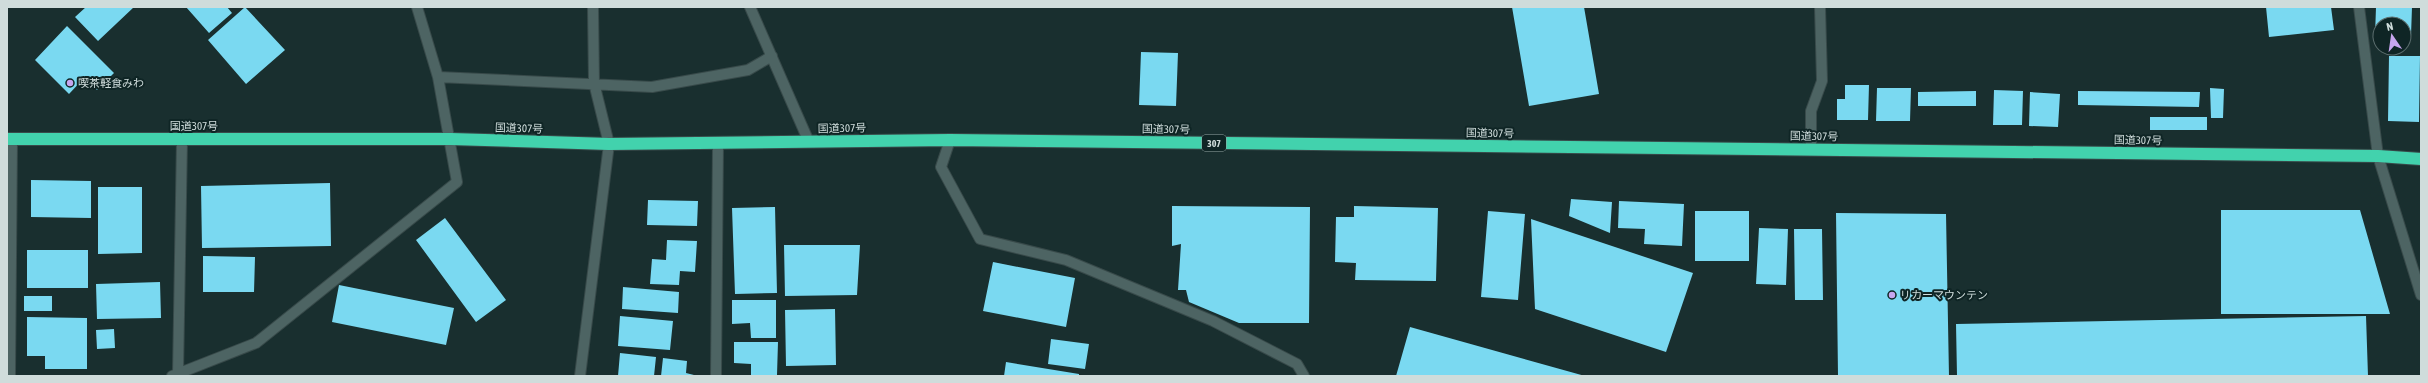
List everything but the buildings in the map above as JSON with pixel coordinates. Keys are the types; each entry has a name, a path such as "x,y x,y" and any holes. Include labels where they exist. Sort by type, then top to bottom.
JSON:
{"highway":[{"name":"国道307号","path":"9,139 451,139 609,144 950,140 2378,156 2421,159"}],"street":[{"path":"182,139 175,375 256,343 457,182 451,139 438,77 417,7"},
{"path":"580,376 609,144 594,83 593,7"},
{"path":"750,7 809,142"},
{"path":"1811,149 1811,111 1822,81 1820,7"},
{"path":"2359,7 2378,156 2421,295"},
{"path":"438,77 594,83 652,87 748,70 772,56"},
{"path":"9,139 10,376"},
{"path":"950,140 940,167 980,239 1066,260 1206,318 1297,364 1304,376"},
{"path":"716,376 718,143"}],"place":[{"name":"喫茶軽食みわ","path":"70,83"},
{"name":"リカーマウンテン","path":"1892,295"}]}
